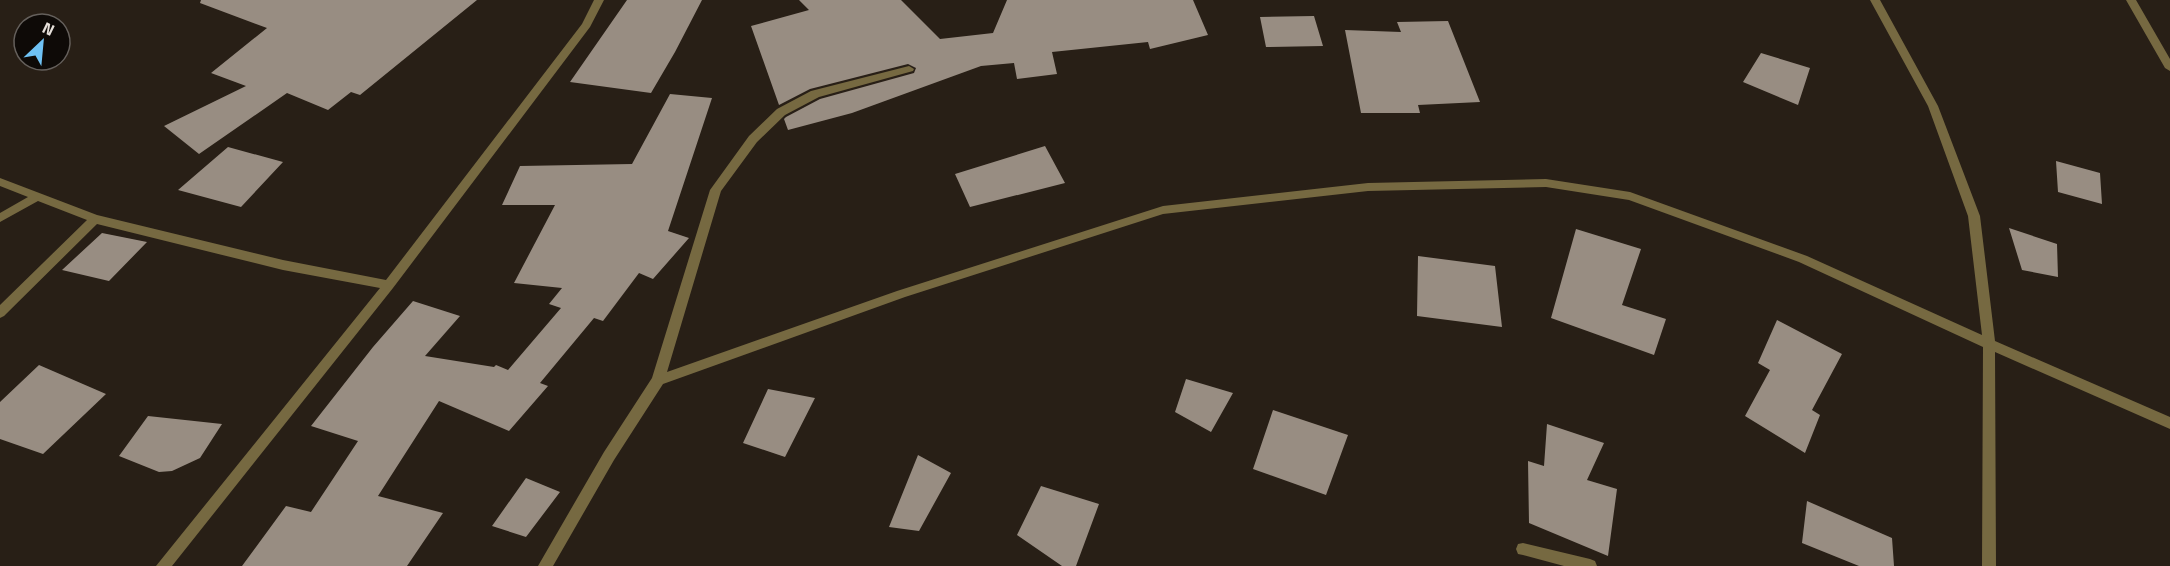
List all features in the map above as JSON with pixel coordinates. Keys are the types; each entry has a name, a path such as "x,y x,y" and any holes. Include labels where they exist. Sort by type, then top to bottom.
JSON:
{"street":[{"path":"163,566 389,285 586,25 600,0"},
{"path":"1875,0 1933,106 1974,216 1989,345 1989,566"},
{"path":"2131,0 2170,68"},
{"path":"544,566 609,456 658,380 716,190 753,139 781,112 815,94 909,69"},
{"path":"0,182 95,219 284,265 389,285"},
{"path":"658,380 901,294 1163,210 1368,187 1545,183 1630,196 1803,259 1989,345 2170,423"},
{"path":"0,218 37,197"},
{"path":"0,313 95,219"},
{"path":"1523,549 1590,566"}],"building":[{"path":"201,0 477,0 360,95 351,92 328,110 287,93 199,154 164,126 246,86 211,73 267,28 200,3"},
{"path":"627,0 702,0 651,93 570,82"},
{"path":"799,0 901,0 940,39 993,33 1007,0 1193,0 1208,35 1150,49 1148,42 1052,52 1057,74 1017,79 1014,63 981,66 852,113 788,130 784,119 786,117 820,99 914,73 916,68 908,64 810,89 779,105 751,26 809,10"},
{"path":"1314,16 1323,46 1266,47 1260,17"},
{"path":"1448,21 1480,102 1418,105 1420,113 1361,113 1345,30 1401,32 1397,22"},
{"path":"1761,53 1810,68 1798,105 1743,82"},
{"path":"670,94 712,98 668,231 689,238 653,279 639,273 603,321 594,318 540,383 548,386 509,431 439,401 378,496 443,513 407,566 242,566 286,506 311,512 358,441 311,426 373,347 413,301 460,316 425,356 494,367 496,365 508,370 561,308 549,304 562,288 514,283 555,205 502,205 520,166 632,164"},
{"path":"1045,146 1065,183 970,207 955,174"},
{"path":"228,147 283,162 241,207 178,190"},
{"path":"2056,161 2100,173 2102,204 2058,192"},
{"path":"2009,228 2057,244 2058,277 2022,270"},
{"path":"1576,229 1641,249 1622,305 1666,319 1654,355 1551,318"},
{"path":"102,233 147,242 109,281 62,270"},
{"path":"1418,256 1495,266 1502,327 1417,316"},
{"path":"1777,320 1842,354 1812,410 1820,415 1805,453 1745,416 1770,370 1758,363"},
{"path":"39,365 106,394 43,454 0,439 0,402"},
{"path":"1186,379 1233,393 1211,432 1175,412"},
{"path":"768,389 815,398 785,457 743,443"},
{"path":"1273,410 1348,435 1326,495 1253,469"},
{"path":"148,416 222,424 200,458 172,471 159,472 119,456"},
{"path":"1547,424 1604,443 1587,480 1617,489 1608,556 1529,523 1528,461 1544,466"},
{"path":"918,455 951,473 919,531 889,527"},
{"path":"526,478 560,492 526,537 492,526"},
{"path":"1041,486 1099,504 1076,566 1062,566 1017,535"},
{"path":"1807,501 1892,538 1894,566 1859,566 1802,543"}]}
